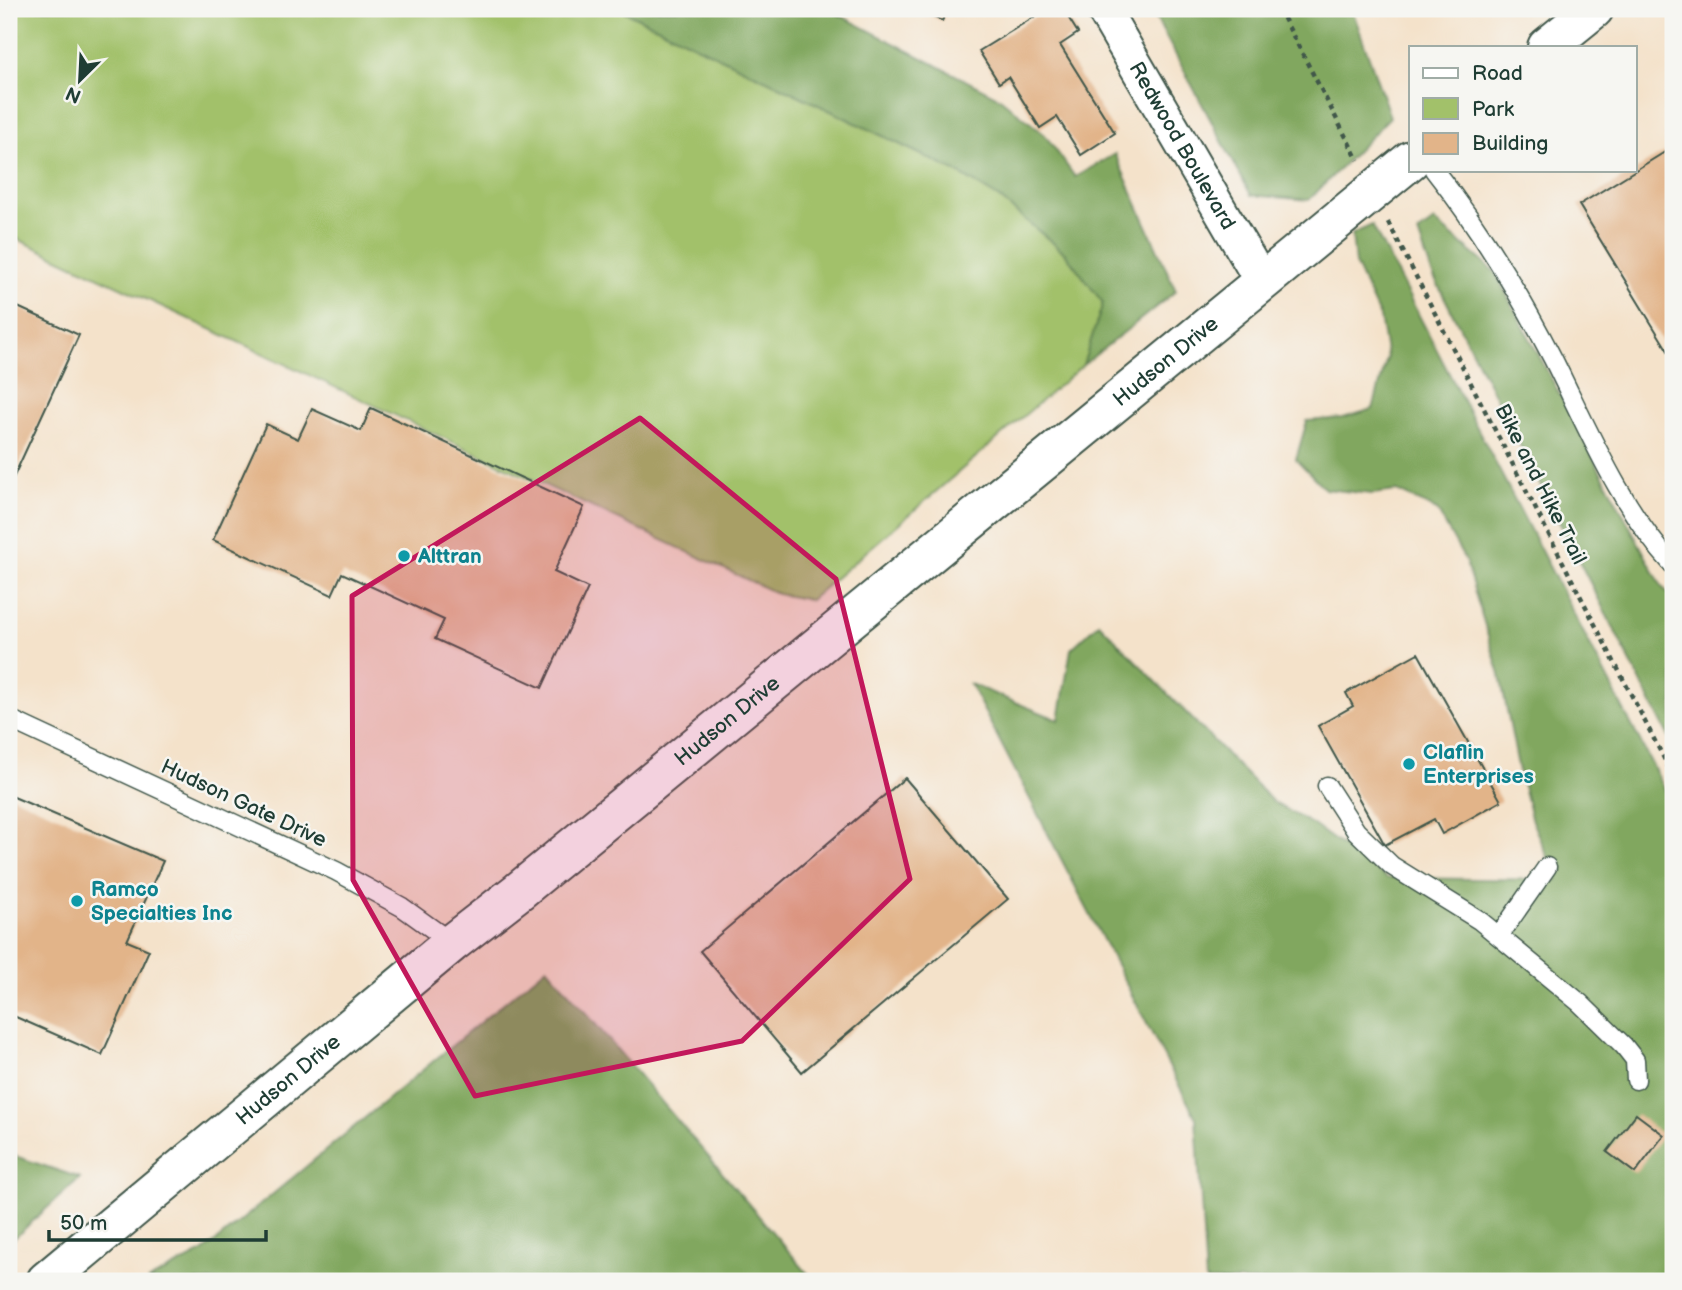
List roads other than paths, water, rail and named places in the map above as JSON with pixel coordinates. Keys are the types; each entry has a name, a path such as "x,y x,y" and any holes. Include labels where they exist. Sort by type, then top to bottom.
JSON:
{"main road":[{"path":"1548,46 1594,9"},
{"name":"Hudson Drive","path":"46,1281 452,943 1409,162"}],"street":[{"name":"Redwood Boulevard","path":"1104,9 1262,282"}],"lane":[{"path":"1436,172 1457,199 1506,274 1609,474 1662,554 1673,565"},
{"name":"Hudson Gate Drive","path":"9,719 336,871 402,907 452,943"},
{"path":"1327,786 1356,831 1392,866 1479,920 1580,1003 1624,1045 1635,1060 1636,1080"},
{"path":"1499,936 1547,866"}],"place":[{"name":"Alttran","path":"404,556"},
{"name":"Claflin Enterprises","path":"1409,764"},
{"name":"Ramco Specialties Inc","path":"77,901"}]}
